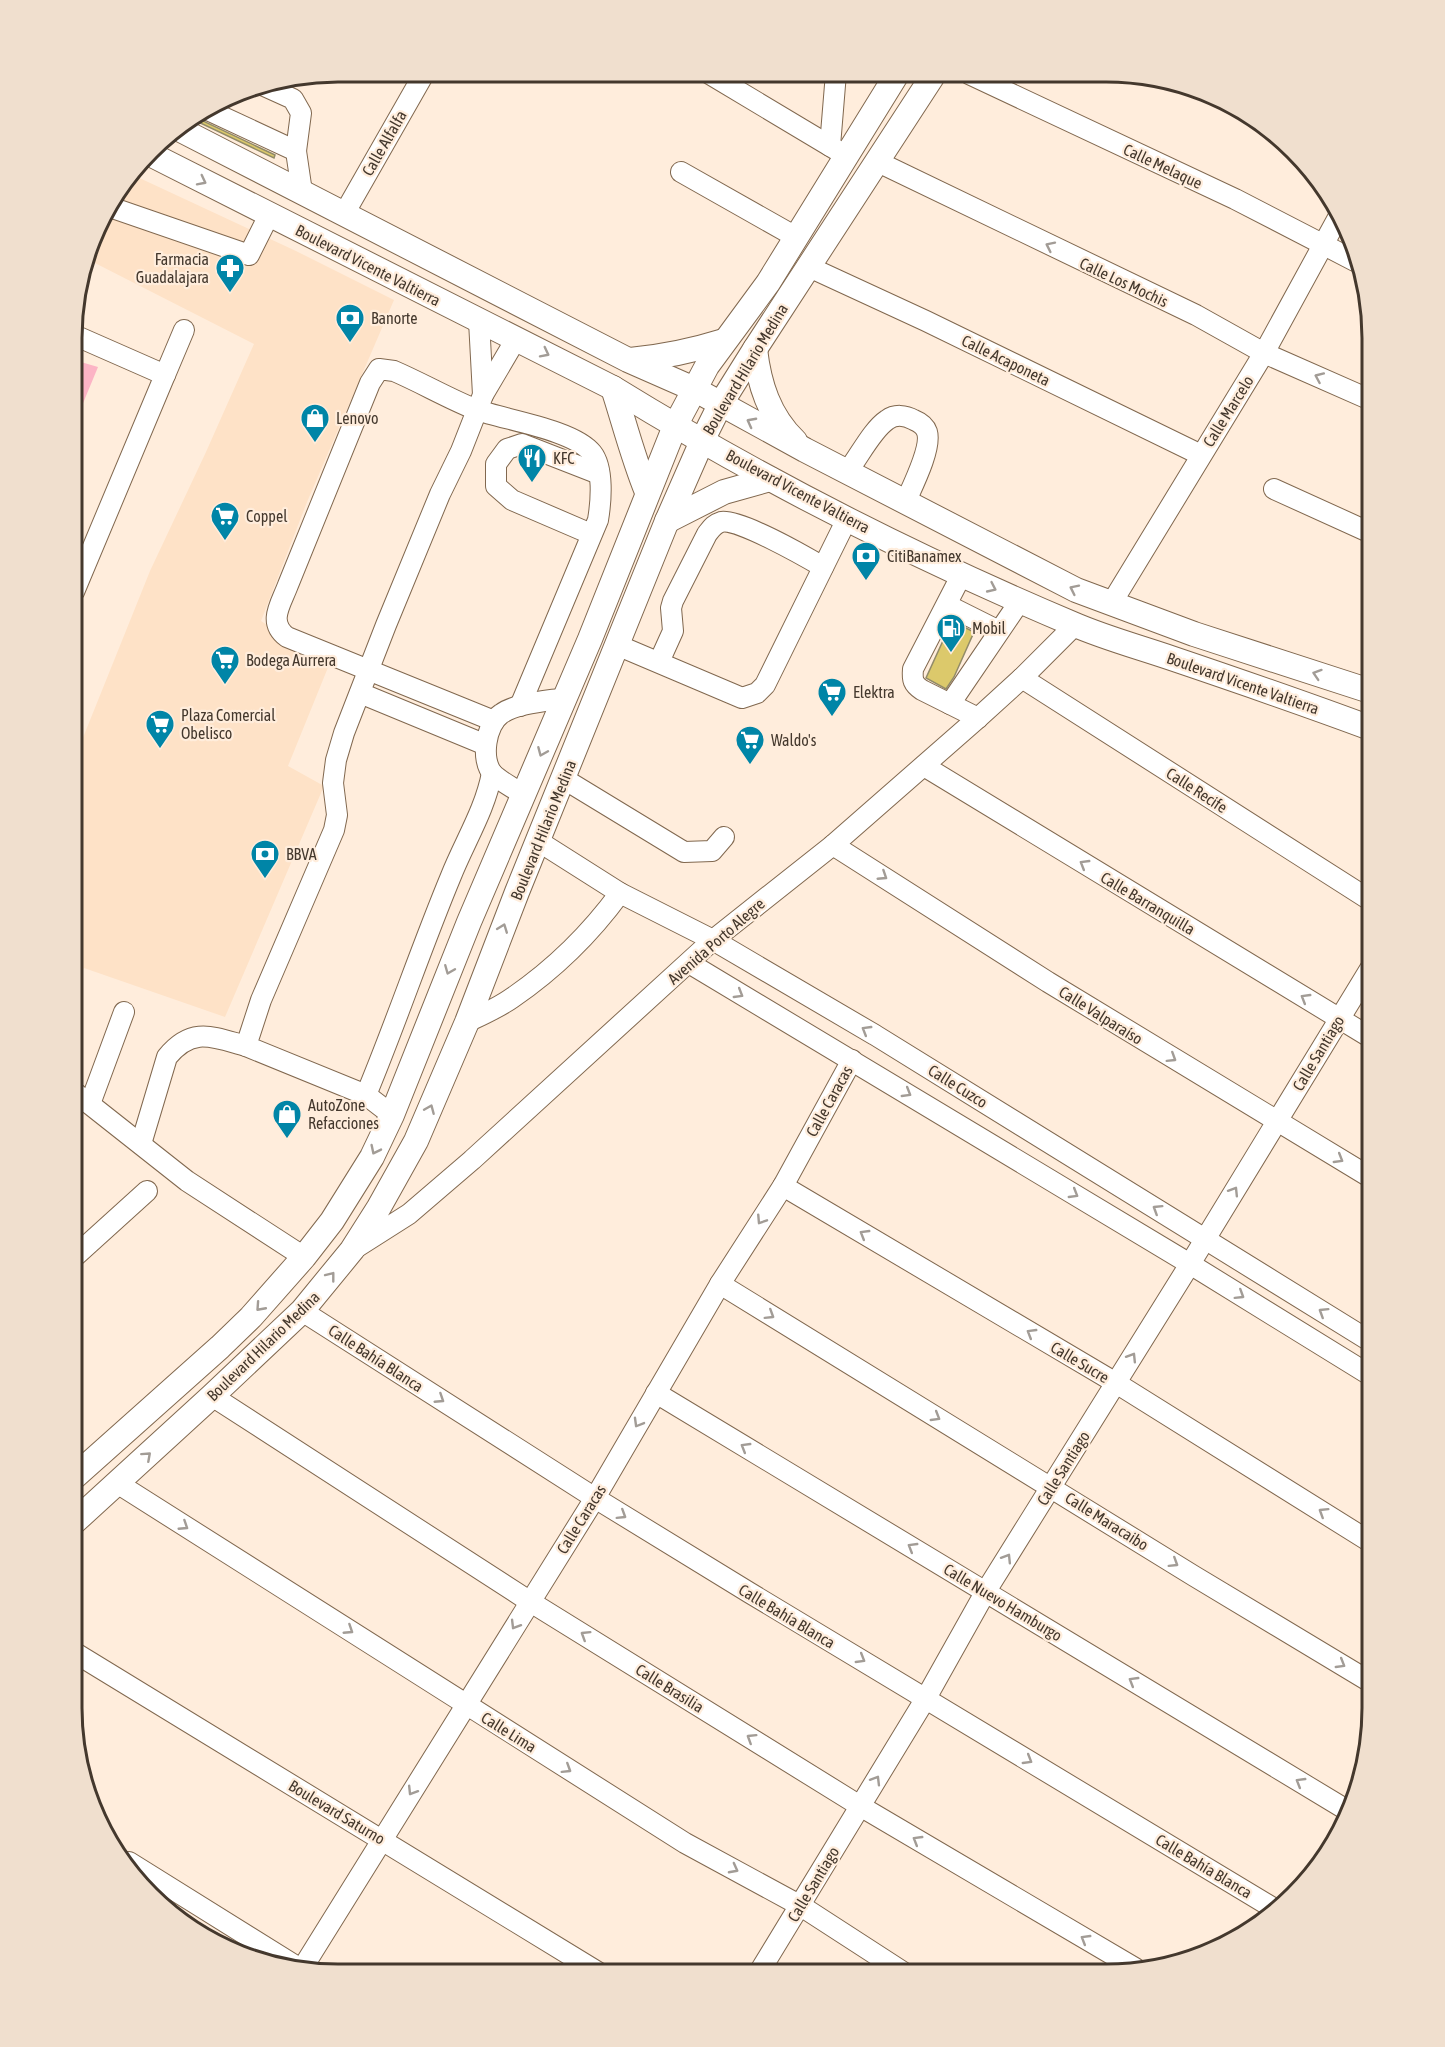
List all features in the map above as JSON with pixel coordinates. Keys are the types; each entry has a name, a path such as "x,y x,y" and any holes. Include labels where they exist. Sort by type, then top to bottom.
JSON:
{"main road":[{"name":"Boulevard Hilario Medina","path":"82,1470 251,1317 304,1257 351,1192 372,1157 392,1115 469,921 565,698 675,426 694,389 724,341 768,283 796,237 838,150 891,82"},
{"name":"Boulevard Hilario Medina","path":"82,1515 302,1311 352,1250 416,1141 467,1022 667,521 720,405 929,82"},
{"name":"Boulevard Vicente Valtierra","path":"186,133 627,360 694,389 804,450 1076,590 1205,638 1363,689"},
{"name":"Boulevard Vicente Valtierra","path":"157,157 613,388 770,479 962,574 1075,625 1363,726"},
{"path":"627,360 683,353 724,341"},
{"path":"755,349 758,372 767,402 786,432 804,450"},
{"path":"613,388 629,436 635,463 647,492"},
{"path":"667,521 724,492 770,479"}],"street":[{"name":"Calle Alfalfa","path":"344,214 419,82"},
{"path":"723,82 838,150"},
{"path":"836,82 838,150"},
{"name":"Calle Melaque","path":"986,82 1235,199 1350,258"},
{"path":"274,90 293,99 301,113 296,151 302,192"},
{"path":"216,114 296,151"},
{"name":"Calle Los Mochis","path":"876,161 1196,315 1264,353 1363,397"},
{"path":"681,172 796,237"},
{"path":"117,210 249,255 269,215"},
{"name":"Calle Marcelo","path":"1111,604 1264,353 1335,224"},
{"name":"Calle Acaponeta","path":"810,267 1201,455"},
{"path":"479,321 480,402"},
{"path":"82,557 184,330"},
{"path":"82,339 165,375"},
{"path":"246,1046 261,1000 333,830 337,815 333,783 336,760 344,733 386,625 480,402 516,339"},
{"path":"494,721 287,637 280,632 276,624 277,614 288,585 370,383 379,369 394,371 579,441 593,454 602,497 598,520 520,706"},
{"path":"847,472 878,428 888,419 897,416 910,417 921,423 927,431 928,441 905,503"},
{"path":"591,534 512,500 496,486 496,464 507,449 522,444 599,474"},
{"path":"1274,489 1363,529"},
{"path":"617,645 742,698 757,693 765,685 847,519"},
{"path":"659,662 673,631 671,608 673,601 707,534 714,525 722,522 737,524 793,549 824,567"},
{"path":"962,574 913,669 912,678 914,684 978,718"},
{"path":"950,704 1020,601"},
{"path":"946,605 999,631"},
{"name":"Avenida Porto Alegre","path":"352,1250 409,1214 713,940 833,845 924,766 1022,678 1075,625"},
{"name":"Calle Recife","path":"1022,678 1363,896"},
{"path":"360,693 486,745"},
{"path":"366,1095 416,963 489,792 492,773 486,757 486,745 494,721 501,714 520,706 565,698"},
{"name":"Calle Barranquilla","path":"924,766 1363,1033"},
{"path":"492,773 524,795"},
{"path":"564,779 684,852 712,851 724,837"},
{"name":"Calle Cuzco","path":"538,841 620,893 713,940 875,1035 1363,1337"},
{"name":"Calle Valparaíso","path":"833,845 1048,982 1363,1173"},
{"path":"467,1022 510,999 545,972 579,942 620,893"},
{"name":"Calle Cuzco","path":"689,963 1190,1264 1363,1371"},
{"name":"Calle Santiago","path":"764,1964 926,1698 986,1591 1190,1264 1363,979"},
{"path":"90,1104 124,1012"},
{"path":"141,1144 167,1057 184,1040 197,1035 210,1036 246,1046 366,1095 392,1115"},
{"name":"Calle Caracas","path":"308,1962 382,1839 595,1498 720,1284 783,1186 852,1060"},
{"path":"82,1098 187,1181 304,1257"},
{"name":"Calle Sucre","path":"783,1186 1116,1383 1363,1537"},
{"path":"82,1250 147,1191"},
{"name":"Calle Maracaibo","path":"720,1284 1363,1678"},
{"name":"Calle Bahía Blanca","path":"302,1311 595,1498 1269,1906"},
{"name":"Calle Nuevo Hamburgo","path":"656,1393 1342,1807"},
{"name":"Calle Brasilia","path":"212,1396 530,1601 860,1806 1127,1963"},
{"name":"Calle Lima","path":"117,1483 686,1843 801,1906 891,1964"},
{"name":"Boulevard Saturno","path":"82,1657 584,1964"},
{"path":"138,1868 283,1959"}],"shaded area":[{"path":"139,178 296,251 394,300 307,502 261,621 329,665 288,766 324,786 225,1017 84,968 82,972 82,740 150,571 254,344 94,263 117,210"},
{"path":"82,362 98,367 82,406"}],"building":[{"path":"204,121 275,155 274,158 201,123"},
{"name":"Mobil","path":"952,621 974,632 954,677 946,689 926,678"}],"place":[{"name":"Farmacia Guadalajara","path":"230,294"},
{"name":"Banorte","path":"350,344"},
{"name":"Lenovo","path":"315,444"},
{"name":"KFC","path":"532,484"},
{"name":"Coppel","path":"225,542"},
{"name":"CitiBanamex","path":"866,582"},
{"name":"Mobil","path":"951,654"},
{"name":"Bodega Aurrera","path":"225,686"},
{"name":"Elektra","path":"832,718"},
{"name":"Plaza Comercial Obelisco","path":"160,750"},
{"name":"Waldo's","path":"750,766"},
{"name":"BBVA","path":"265,880"},
{"name":"AutoZone Refacciones","path":"287,1140"}]}
